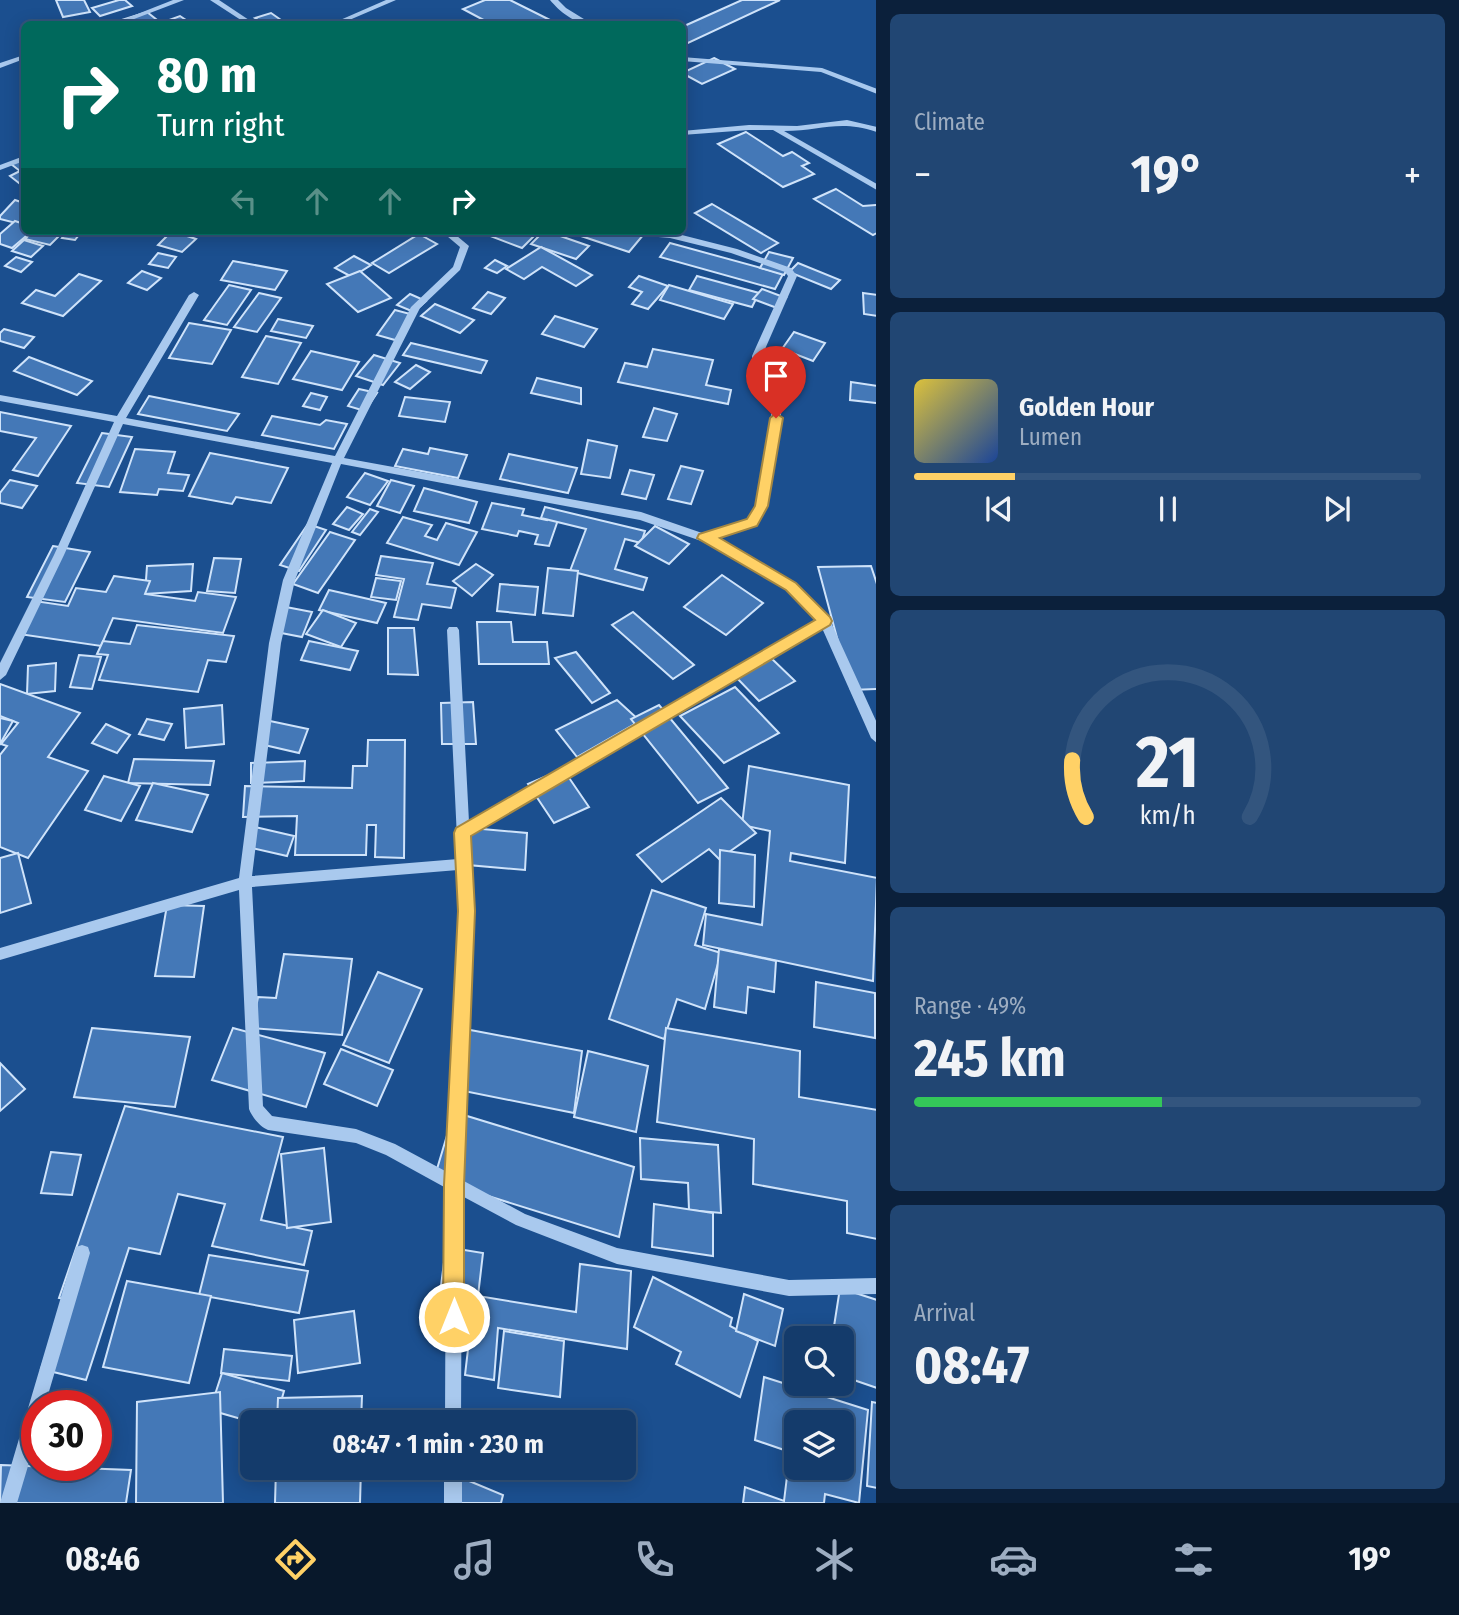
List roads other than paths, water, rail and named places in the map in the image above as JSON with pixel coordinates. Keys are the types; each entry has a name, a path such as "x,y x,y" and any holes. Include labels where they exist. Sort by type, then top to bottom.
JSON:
{"street":[{"path":"124,21 180,0"},
{"path":"214,0 246,21"},
{"path":"342,21 392,0"},
{"path":"554,0 583,21"},
{"path":"0,66 21,58"},
{"path":"686,59 822,71 876,92"},
{"path":"686,133 796,128 833,121 855,122 876,130"},
{"path":"773,127 876,188"},
{"path":"0,168 21,159"},
{"path":"451,235 466,246 457,268 416,306 337,461 289,580 275,643 245,883 256,1109 268,1123 356,1136 390,1149 521,1220 617,1256 789,1288 876,1286"},
{"path":"670,235 734,251 788,270 793,276 757,356 758,381 778,402 761,506 752,523 704,538"},
{"path":"0,675 59,555 120,420 194,295"},
{"path":"0,398 641,516 717,542 791,586 825,621 876,738"},
{"path":"462,833 825,621"},
{"path":"453,630 467,911 454,1185 453,1410"},
{"path":"0,954 245,883 464,864"},
{"path":"42,1390 82,1253"},
{"path":"8,1503 21,1460"},
{"path":"453,1480 453,1503"}]}
